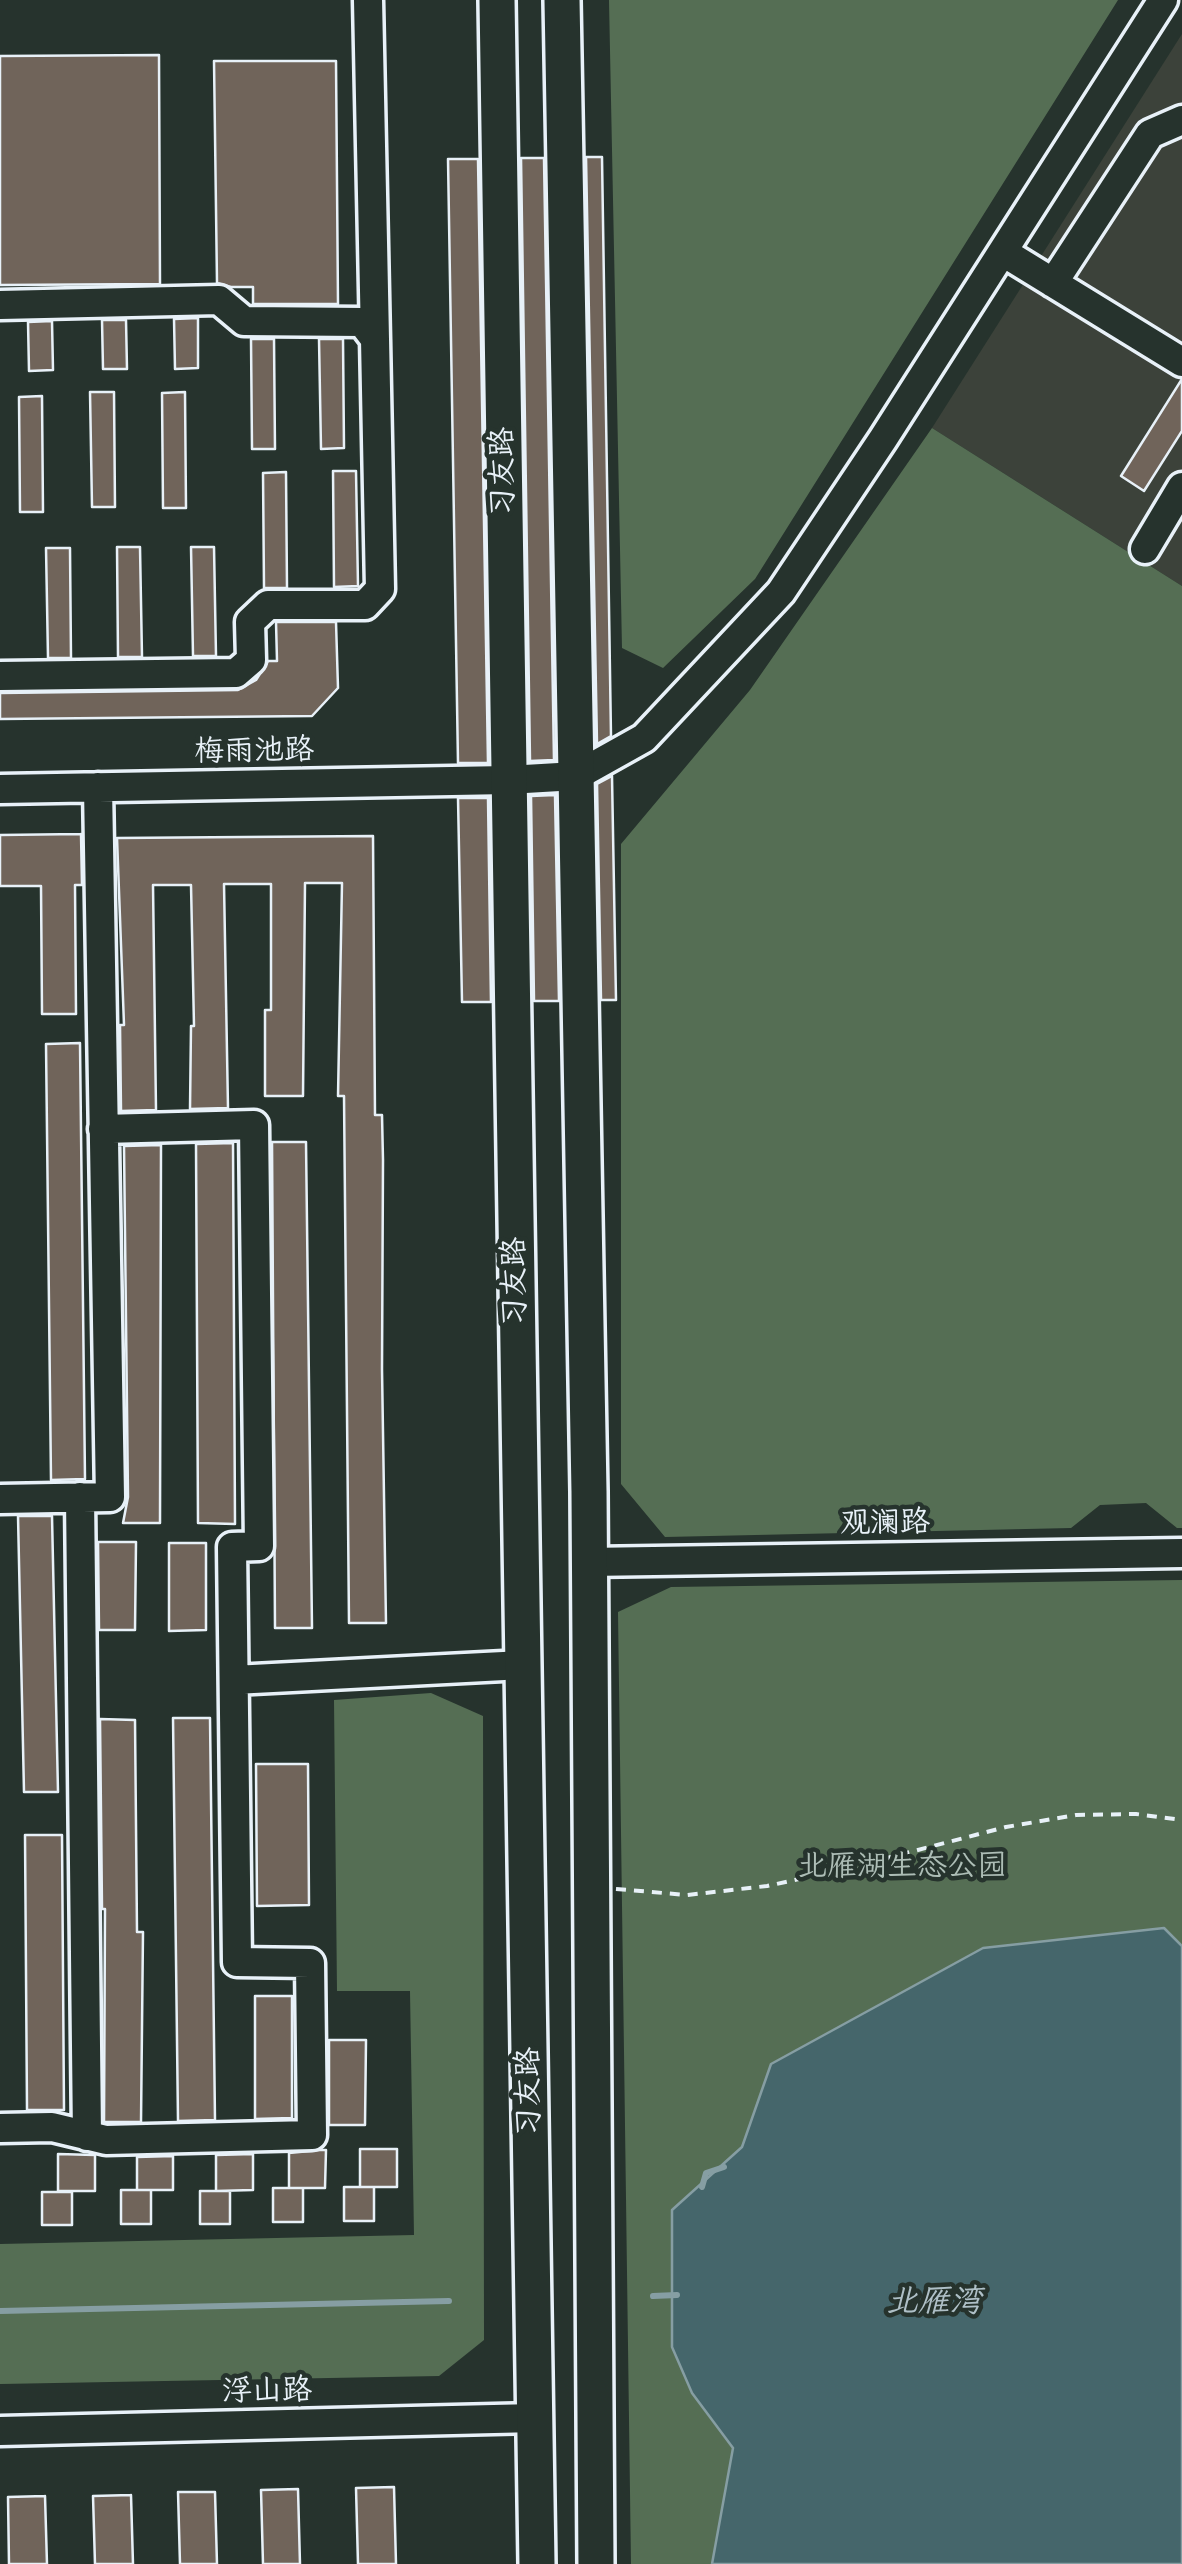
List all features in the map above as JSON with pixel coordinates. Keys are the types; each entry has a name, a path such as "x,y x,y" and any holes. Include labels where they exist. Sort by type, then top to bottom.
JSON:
{"main road":[{"name":"习友路","path":"497,0 538,2564"},
{"name":"习友路","path":"562,0 588,1562 596,2564"}],"street":[{"path":"0,676 236,673 250,660 250,622 268,605 364,605 380,589 368,0"},
{"path":"576,776 644,738 781,592 884,439 1164,0"},
{"path":"1053,283 1150,134 1182,120"},
{"path":"1003,252 1182,362"},
{"path":"0,305 219,300 244,321 362,322 375,339"},
{"path":"1146,549 1182,487"},
{"name":"梅雨池路","path":"0,788 576,776"},
{"path":"0,1499 110,1496 98,787"},
{"path":"0,2128 52,2127 106,2140 312,2136 310,1963 237,1962 232,1547 259,1546 254,1125 104,1129"},
{"path":"80,1497 87,2136"},
{"name":"观澜路","path":"588,1562 1182,1553"},
{"path":"234,1680 523,1665"},
{"name":"浮山路","path":"0,2431 535,2418"}],"path":[{"path":"592,1886 687,1895 767,1886 841,1870 1006,1826 1076,1816 1136,1814 1182,1820"}],"shaded area":[{"path":"1182,34 1182,586 932,428"}],"green space":[{"path":"609,0 1118,0 755,579 663,668 622,648"},
{"path":"932,428 1182,586 1182,1528 1146,1503 1100,1505 1071,1528 665,1537 621,1484 621,844 750,690"},
{"name":"北雁湖生态公园","path":"1182,1580 1182,2564 631,2564 618,1612 671,1587"},
{"path":"431,1693 483,1716 484,2340 439,2376 0,2384 0,2244 414,2235 410,1991 337,1991 334,1700"}],"water":[{"name":"北雁湾","path":"1164,1928 1182,1946 1182,2564 712,2564 733,2448 692,2393 672,2347 672,2210 742,2147 771,2064 983,1948"}],"building":[{"path":"159,55 160,284 0,285 0,56"},
{"path":"214,61 336,61 338,304 253,304 253,287 217,283"},
{"path":"586,157 602,157 611,736 597,744"},
{"path":"521,158 544,158 554,760 530,761"},
{"path":"448,159 478,159 488,763 458,763"},
{"path":"198,318 198,368 175,369 174,319"},
{"path":"102,320 126,320 127,369 103,369"},
{"path":"52,321 53,370 29,371 28,322"},
{"path":"251,339 274,339 275,449 252,449"},
{"path":"319,339 343,339 344,448 321,449"},
{"path":"1182,379 1182,431 1144,491 1121,476"},
{"path":"90,392 114,392 115,507 92,507"},
{"path":"185,392 186,508 163,508 162,393"},
{"path":"42,396 43,512 20,512 19,397"},
{"path":"333,471 356,471 358,586 334,587"},
{"path":"286,472 287,588 264,588 263,473"},
{"path":"117,547 140,547 142,657 118,657"},
{"path":"191,547 214,547 216,656 193,656"},
{"path":"46,548 70,548 71,658 48,658"},
{"path":"276,622 336,622 338,688 312,716 0,719 0,693 238,690 256,680 268,661 277,661"},
{"path":"612,776 616,1000 601,1000 597,784"},
{"path":"555,795 559,1001 534,1001 531,796"},
{"path":"458,798 488,798 491,1002 462,1002"},
{"path":"81,834 82,885 75,885 76,1014 42,1014 41,886 0,886 0,835"},
{"path":"373,836 375,1115 382,1115 383,1160 386,1623 349,1623 344,1096 338,1096 342,883 305,883 303,1096 265,1096 265,1010 271,1010 271,884 224,884 228,1108 190,1109 194,1026 191,885 153,885 156,1110 121,1111 120,1025 124,1025 117,838"},
{"path":"80,1043 85,1479 51,1480 46,1044"},
{"path":"272,1142 306,1142 312,1628 275,1628"},
{"path":"233,1143 235,1524 198,1523 196,1144"},
{"path":"161,1145 160,1523 123,1523 128,1497 124,1146"},
{"path":"18,1516 52,1516 58,1792 24,1792"},
{"path":"98,1542 136,1542 135,1630 99,1630"},
{"path":"169,1543 206,1543 206,1630 169,1631"},
{"path":"173,1718 210,1718 215,2120 178,2121"},
{"path":"100,1719 135,1720 137,1932 143,1932 141,2122 104,2122 105,1909"},
{"path":"256,1764 308,1764 309,1905 257,1906"},
{"path":"25,1835 62,1835 64,2110 27,2110"},
{"path":"255,1996 292,1996 292,2118 255,2119"},
{"path":"329,2040 366,2040 365,2125 329,2125"},
{"path":"360,2149 397,2149 397,2187 360,2187"},
{"path":"326,2150 325,2188 289,2188 289,2153"},
{"path":"58,2154 95,2155 95,2191 58,2191"},
{"path":"253,2154 253,2190 216,2191 216,2155"},
{"path":"173,2156 173,2190 137,2190 137,2157"},
{"path":"344,2187 374,2187 374,2221 344,2221"},
{"path":"273,2188 303,2188 303,2222 273,2222"},
{"path":"121,2190 151,2190 151,2224 121,2224"},
{"path":"200,2191 230,2191 230,2224 200,2224"},
{"path":"42,2192 72,2192 72,2225 42,2225"},
{"path":"394,2487 396,2564 358,2564 356,2488"},
{"path":"298,2489 300,2564 263,2564 261,2490"},
{"path":"178,2492 215,2492 217,2564 180,2564"},
{"path":"131,2495 133,2564 95,2564 93,2496"},
{"path":"45,2496 47,2564 9,2564 8,2497"}],"waterway":[{"path":"702,2187 706,2173 724,2167"},
{"path":"653,2296 677,2295"},
{"path":"0,2311 449,2301"}]}
